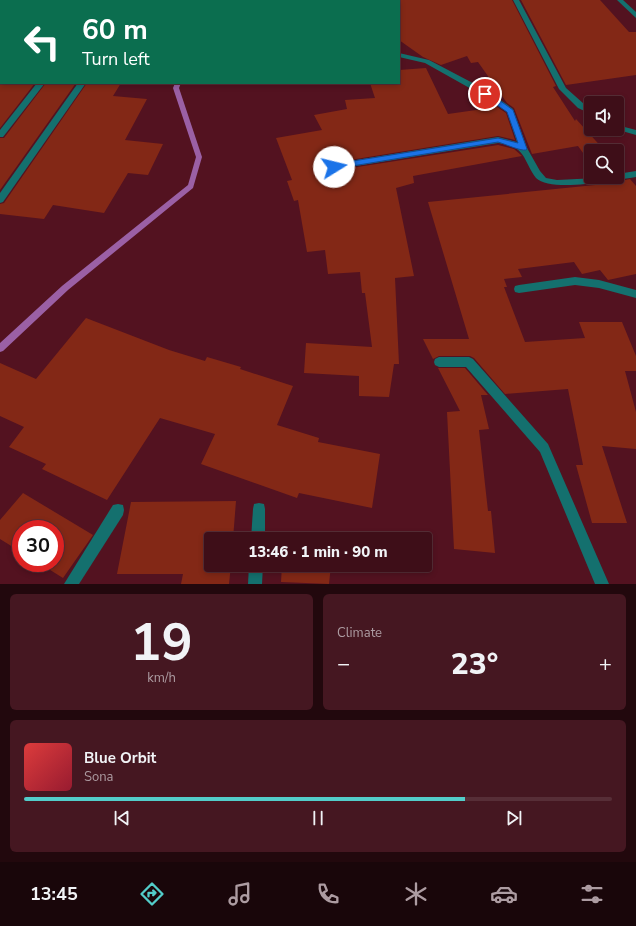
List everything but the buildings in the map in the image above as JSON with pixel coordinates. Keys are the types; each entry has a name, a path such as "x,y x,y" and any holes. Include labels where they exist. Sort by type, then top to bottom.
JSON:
{"street":[{"path":"516,0 563,89 584,107"},
{"path":"620,0 636,16"},
{"path":"400,54 427,61 485,94 510,111 523,149 534,169 544,180 556,183 584,180"},
{"path":"0,135 39,84"},
{"path":"0,200 81,84"},
{"path":"624,129 636,133"},
{"path":"319,169 498,140 511,142 523,149"},
{"path":"624,176 636,174"},
{"path":"519,288 575,281 599,284 636,294"},
{"path":"439,362 469,362 544,448 602,584"},
{"path":"258,532 259,509"},
{"path":"71,584 118,510"},
{"path":"255,584 256,572"}],"waterway":[{"path":"0,348 65,288 191,186 199,157 176,88 178,84"}],"route":[{"path":"334,167 498,140 511,142 523,149 510,111 485,94"}]}
